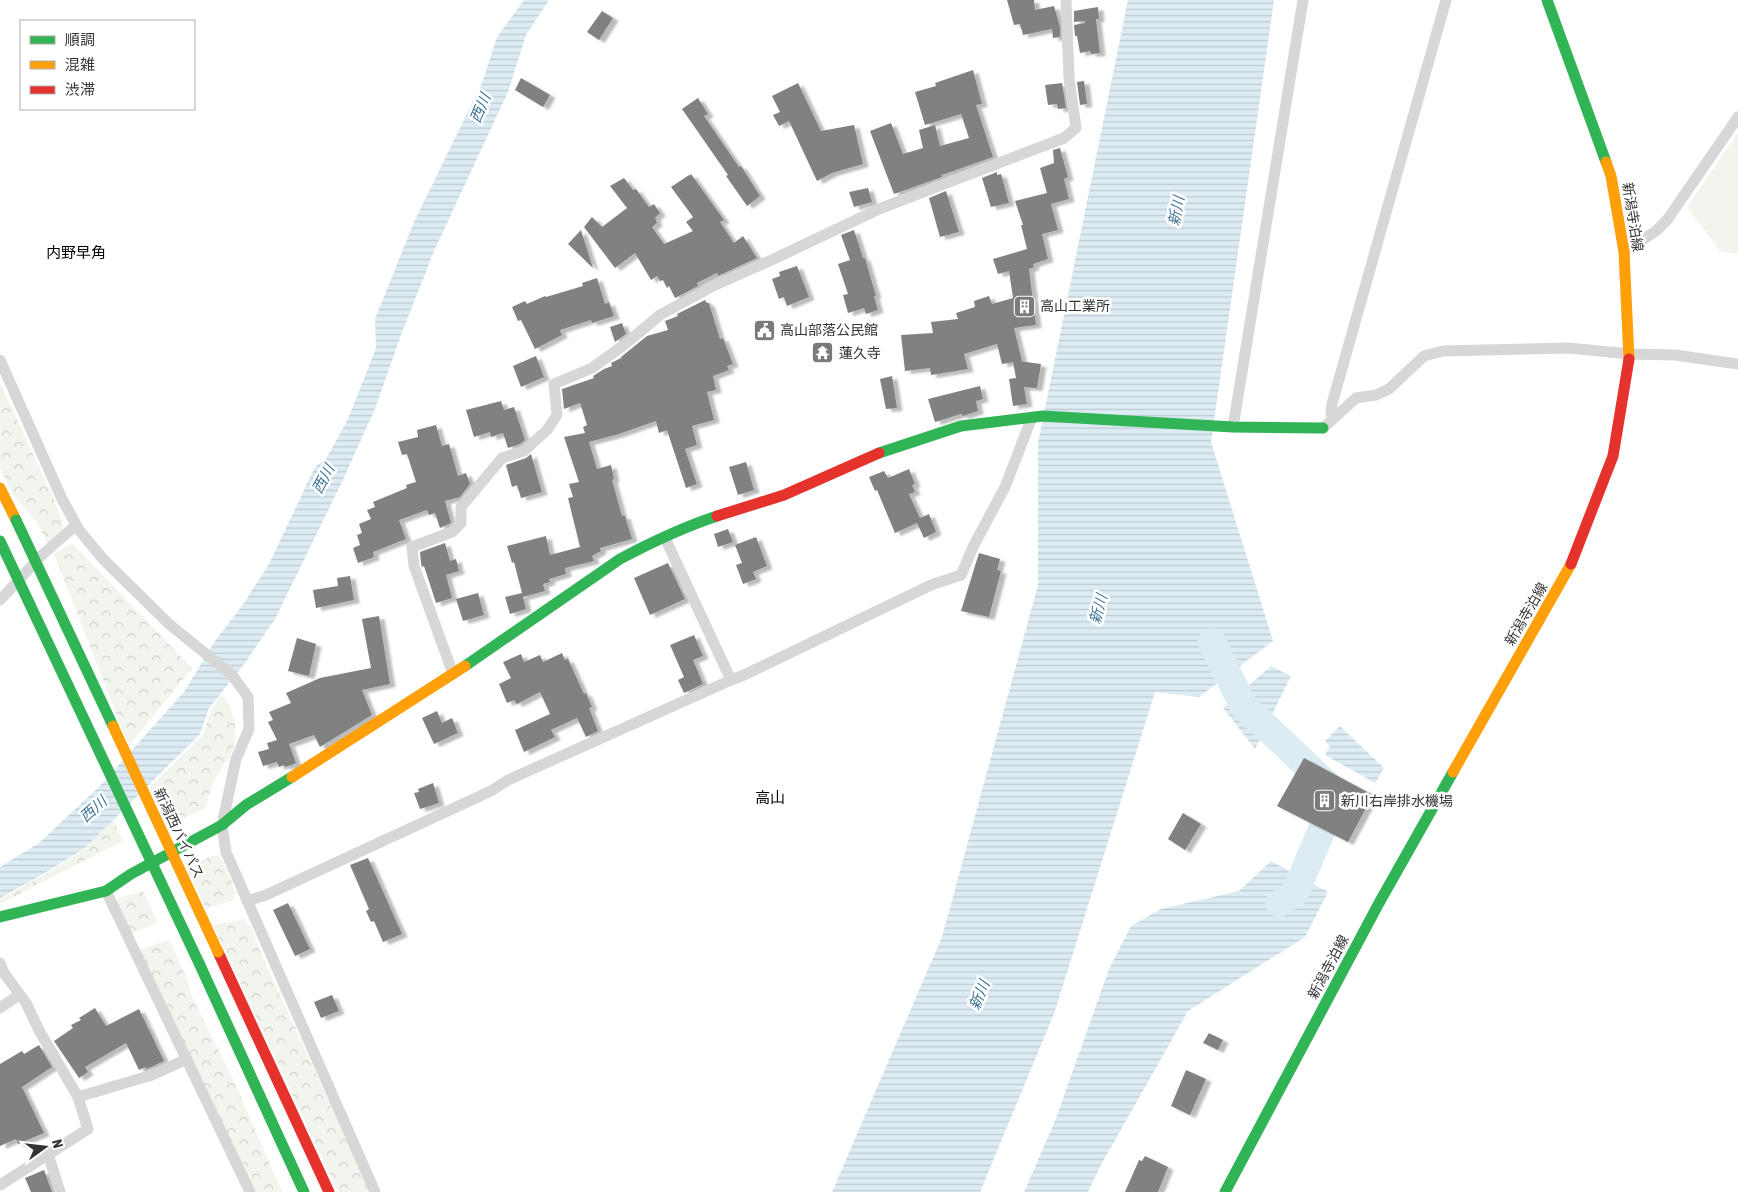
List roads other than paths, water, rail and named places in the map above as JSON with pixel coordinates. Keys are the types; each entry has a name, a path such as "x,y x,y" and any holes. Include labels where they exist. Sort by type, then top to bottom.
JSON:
{"main road":[{"name":"新潟寺泊線","path":"1226,1192 1379,903 1569,568 1613,456 1630,354 1624,252 1610,176 1547,0"},
{"path":"0,917 106,891 131,874 222,825 246,805 453,674 620,559 644,546 693,524 784,495 889,449 961,426 1038,416 1233,427 1323,428"},
{"name":"新潟西バイパス","path":"0,488 329,1192"},
{"path":"0,540 199,962 304,1192"}],"street":[{"path":"453,674 414,566 412,547 452,532 461,523 461,507 502,458 524,451 547,430 557,415 554,384 592,368 624,345 660,315 713,286 879,209 1064,138 1076,128 1070,78 1066,0"},
{"path":"1233,427 1304,0"},
{"path":"1333,419 1330,412 1332,404 1446,0"},
{"path":"1624,252 1656,231 1668,220 1738,117"},
{"path":"1323,428 1356,398 1376,395 1389,389 1424,356 1443,351 1568,348 1630,354 1675,355 1738,364"},
{"path":"0,360 62,500 76,525 103,558 169,624 232,675 248,697 249,729 236,759 222,825 226,852 375,1192"},
{"path":"248,901 266,895 491,791 508,780 744,675 931,585 960,575 1005,487 1038,416"},
{"path":"0,600 42,554 76,525"},
{"path":"665,538 731,680"},
{"path":"106,891 250,1192"},
{"path":"0,963 4,973 26,1003 78,1097 88,1128 0,1185"},
{"path":"0,1008 19,995"},
{"path":"78,1097 152,1075 187,1059"},
{"path":"48,1154 60,1192"}],"water":[{"name":"西川","path":"524,0 549,0 526,35 508,92 434,251 401,335 375,409 341,484 275,619 245,663 209,708 200,734 85,848 0,898 0,867 39,843 99,787 184,692 215,641 242,606 269,564 315,467 326,459 348,419 376,348 375,319 414,222 482,83 497,37"},
{"name":"新川","path":"1128,0 1274,0 1211,442 1273,641 1199,697 1155,692 1054,1014 980,1192 832,1192 942,937 1038,585 1038,443"},
{"path":"1271,666 1291,676 1255,749 1223,708"},
{"path":"1340,726 1384,768 1375,783 1325,755 1330,746 1325,741"},
{"path":"1271,861 1328,892 1305,937 1188,1011 1101,1165 1088,1192 1024,1192 1055,1121 1109,969 1131,926 1161,909 1239,891"}],"waterway":[{"path":"1212,642 1243,705 1337,794 1295,893 1279,903"}],"place":[{"name":"高山工業所","path":"1024,306"},
{"name":"高山部落公民館","path":"764,330"},
{"name":"蓮久寺","path":"823,353"},
{"name":"新川右岸排水機場","path":"1325,801"}],"district":[{"name":"内野早角","path":"76,252"},
{"name":"高山","path":"770,797"}]}
